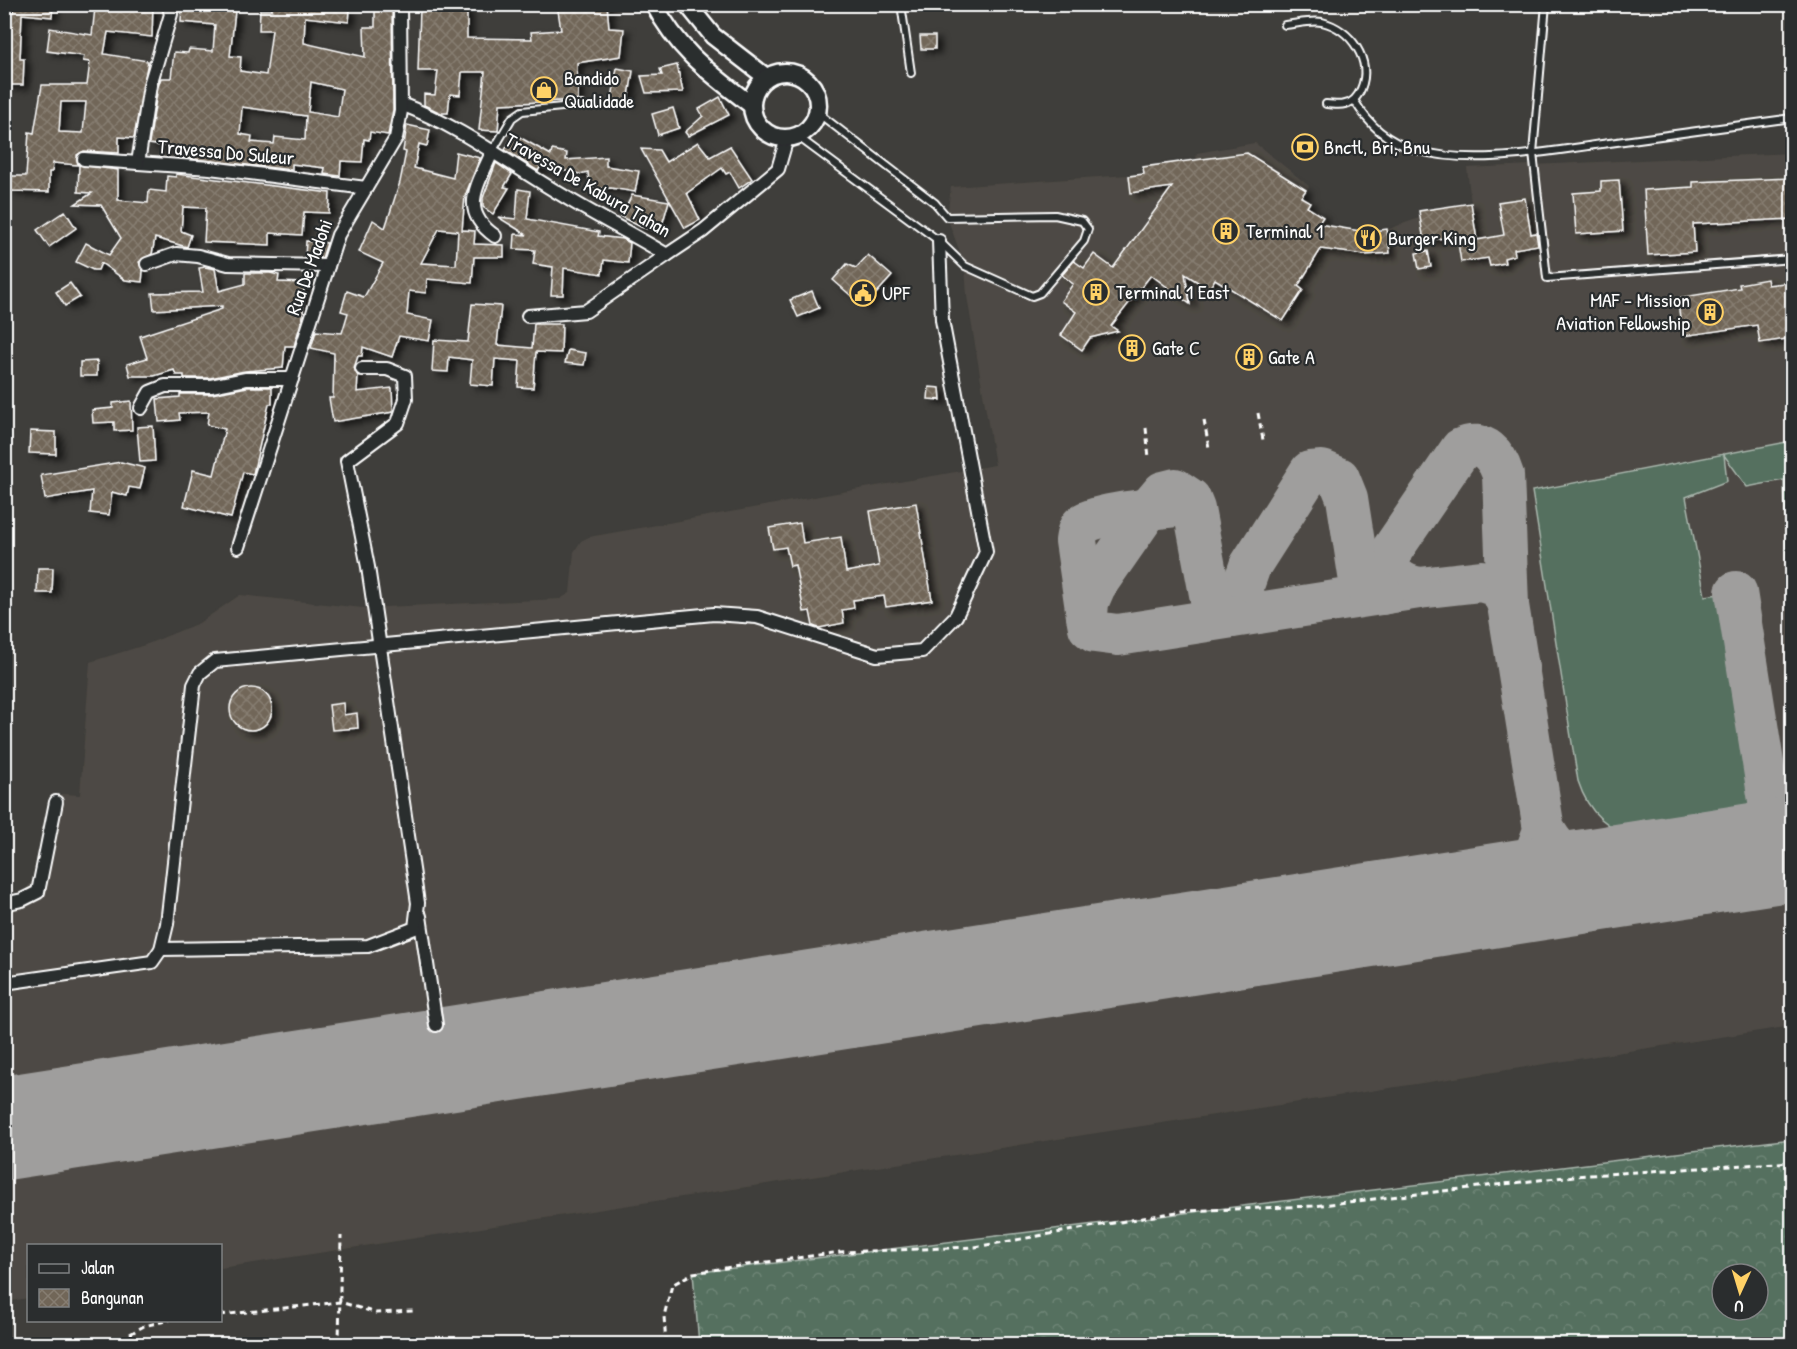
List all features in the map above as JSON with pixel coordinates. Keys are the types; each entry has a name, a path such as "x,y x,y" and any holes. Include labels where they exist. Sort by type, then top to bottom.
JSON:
{"street":[{"name":"Travessa Do Suleur","path":"168,4 171,14 150,85 138,163 233,171 366,188"},
{"name":"Rua De Madohi","path":"238,547 338,235 396,138 401,104 400,4"},
{"path":"654,4 673,39 698,64 752,105"},
{"path":"687,4 713,36 766,77"},
{"path":"778,72 793,72 805,78 814,88 818,100 818,113 807,131 792,137 766,132 753,116 752,105 753,93 766,77 778,72"},
{"name":"Travessa De Kabura Tahan","path":"401,104 455,127 492,152 667,255 703,231 778,169 792,137"},
{"path":"492,152 475,193 474,205 475,217 481,226 495,236"},
{"path":"84,159 138,163"},
{"path":"4,983 152,962 161,949 167,924 194,685 200,673 215,661 714,615 757,616 877,655 922,651 956,616 986,552 942,320 939,241"},
{"path":"147,264 176,254 198,256 228,264 328,266"},
{"path":"528,316 586,311 667,255"},
{"path":"362,369 387,369 405,376 406,399 398,423 348,461 380,645 436,1025"},
{"path":"141,408 150,392 165,387 211,386 246,379 292,379"},
{"path":"4,904 22,900 38,892 56,802"},
{"path":"161,949 368,946 415,928 418,903"}],"lane":[{"path":"902,4 911,73"},
{"path":"1546,4 1533,153 1547,279 1792,259"},
{"path":"1285,25 1321,22 1343,30 1356,46 1364,64 1366,78 1354,100 1345,104 1326,104"},
{"path":"1354,100 1366,121 1383,136 1413,150 1445,157 1533,153 1792,118"},
{"path":"492,152 512,118 522,111 582,105"},
{"path":"792,137 939,241 965,266 1032,296 1040,293 1084,241 1088,229 1082,221 1055,215 947,218 935,203 818,113"}],"path":[{"path":"1258,413 1263,440"},
{"path":"1204,420 1209,448"},
{"path":"1146,428 1149,458"},
{"path":"666,1344 664,1316 672,1285 693,1273 840,1252 975,1247 1183,1211 1313,1206 1574,1176 1792,1162"},
{"path":"339,1344 341,1236"},
{"path":"222,1315 340,1302 376,1313 412,1311"},
{"path":"130,1334 144,1326 162,1322"}],"shaded area":[{"path":"1255,143 1309,186 1302,197 1310,202 1307,207 1323,217 1329,226 1366,232 1386,230 1419,218 1419,211 1471,203 1467,168 1792,153 1792,1026 222,1268 222,1244 27,1244 27,1298 5,1302 4,895 24,893 45,860 61,794 80,795 90,662 145,645 199,623 240,595 363,608 560,599 570,593 574,552 581,541 589,537 995,465 967,296 965,266 947,217 951,187 1144,174 1143,167 1196,160 1197,153"}],"green space":[{"path":"1792,441 1792,617 1787,584 1784,480 1747,487 1724,455 1727,481 1686,497 1705,596 1720,594 1752,814 1676,832 1652,835 1628,833 1608,824 1591,808 1578,781 1532,491"},
{"path":"1792,1139 1792,1344 699,1344 693,1273"}],"building":[{"path":"13,4 53,4 52,17 22,14 20,59 24,59 23,85 4,85 4,11 13,12"},
{"path":"98,4 153,4 152,37 108,32 104,54 148,61 134,138 119,137 119,153 84,151 77,155 78,165 53,163 52,172 49,172 49,192 10,191 11,176 26,176 29,132 34,133 42,85 87,85 90,62 83,61 84,56 47,51 50,28 92,35 95,8 98,9","holes":["61,102 86,102 83,133 59,132"]},
{"path":"182,4 211,4 211,9 235,11 230,56 241,57 240,71 266,75 272,30 259,30 260,10 272,10 272,4 346,4 345,9 350,10 349,22 305,17 304,43 365,57 364,27 375,27 375,4 392,4 393,110 388,135 370,132 369,140 364,139 362,162 341,161 340,176 324,174 325,168 292,164 292,170 177,157 178,148 149,144 158,87 161,78 171,78 174,52 188,53 189,49 213,51 215,25 181,22","holes":["311,82 342,89 338,117 308,112","242,107 306,116 305,140 275,137 274,144 251,142 252,136 240,134"]},
{"path":"557,4 607,4 609,28 624,29 621,56 577,63 578,100 500,104 498,131 479,130 485,72 462,72 460,95 450,94 448,113 441,113 424,105 424,94 435,95 438,71 418,71 420,8 467,9 467,38 532,39 531,32 561,30"},
{"path":"920,36 935,36 935,49 921,49"},
{"path":"677,65 683,92 646,93 641,76 662,75 660,69"},
{"path":"617,68 633,71 628,102 612,99"},
{"path":"720,97 729,115 688,136 685,132 703,116 699,109"},
{"path":"673,108 679,128 658,135 652,114"},
{"path":"407,125 430,130 427,146 419,144 414,168 453,178 456,152 480,158 465,196 462,230 475,231 474,244 504,245 504,257 474,257 472,283 427,279 426,293 409,291 407,315 433,320 429,341 399,336 392,357 363,347 362,356 358,356 354,368 358,376 357,392 392,388 393,412 333,422 329,398 333,398 334,353 311,348 316,331 342,333 348,313 341,311 347,291 364,297 383,263 359,252 373,220 385,228 400,182 406,152 403,151","holes":["439,229 458,231 456,265 421,263"]},
{"path":"514,134 551,155 552,150 567,153 566,160 606,157 606,166 639,171 635,192 611,188 590,189 588,172 580,174 541,166 538,171 505,150"},
{"path":"698,142 710,157 730,146 752,179 739,188 730,172 726,174 722,168 687,193 700,220 685,228 641,149 659,150 666,162"},
{"name":"Terminal 1","path":"1247,153 1306,190 1301,197 1310,202 1307,207 1323,217 1318,224 1366,232 1387,229 1390,253 1365,255 1321,249 1298,286 1303,290 1283,321 1215,279 1209,289 1185,274 1190,304 1151,275 1111,326 1118,331 1090,338 1082,350 1061,335 1076,312 1061,301 1073,284 1062,275 1074,261 1084,268 1094,254 1113,268 1172,187 1131,193 1129,176 1144,174 1143,167"},
{"path":"496,163 512,174 504,187 509,188 493,214 483,207 483,198"},
{"path":"79,165 118,170 118,200 148,203 149,190 166,192 167,176 176,177 176,174 330,193 329,213 304,212 302,235 270,233 270,245 204,242 206,208 183,207 181,231 191,235 187,247 155,238 152,254 139,262 143,271 142,282 125,280 101,263 98,270 93,270 76,262 86,243 109,255 121,238 101,205 75,204 92,193 78,192"},
{"path":"1792,178 1792,219 1693,224 1695,252 1648,255 1644,190 1693,187 1693,182"},
{"path":"1619,180 1623,231 1576,234 1573,193 1601,191 1601,181"},
{"path":"518,189 530,191 527,219 599,232 598,236 623,239 630,243 628,263 604,260 602,274 564,268 563,295 551,295 553,267 533,264 535,250 514,249 515,234 527,235 498,217 516,219"},
{"path":"632,195 669,201 660,232 641,227 621,217"},
{"path":"1525,198 1531,234 1536,233 1538,245 1514,249 1515,255 1504,258 1505,263 1490,266 1488,258 1461,262 1457,236 1424,241 1419,211 1471,203 1477,240 1504,235 1498,202"},
{"path":"65,211 76,228 49,247 37,230"},
{"path":"306,241 327,243 322,258 305,257"},
{"path":"1428,251 1431,267 1419,269 1416,253"},
{"name":"UPF","path":"868,255 892,276 864,307 833,280 847,264 856,268"},
{"path":"199,268 215,269 219,291 245,284 245,273 270,273 279,275 278,282 304,283 303,316 294,346 285,346 283,368 245,371 210,378 184,378 184,375 176,375 174,370 154,376 130,376 127,364 147,358 140,336 222,309 222,306 154,310 152,293 203,292"},
{"path":"1767,279 1768,285 1792,282 1792,338 1760,343 1757,325 1683,336 1677,298 1740,288 1739,284"},
{"path":"70,283 80,297 65,306 56,292"},
{"path":"812,291 819,308 798,317 790,300"},
{"path":"472,304 501,306 497,345 532,348 534,324 562,324 561,353 536,352 533,388 518,387 520,361 495,359 493,386 470,384 472,360 449,357 448,372 432,371 434,340 468,342"},
{"path":"568,350 586,353 584,365 565,363"},
{"path":"97,361 97,376 80,376 80,362"},
{"path":"247,387 272,387 272,404 269,404 253,474 243,472 231,518 184,506 193,470 214,475 225,429 207,425 209,412 179,413 180,420 159,422 157,399 180,397 180,394 212,394"},
{"path":"929,387 940,388 941,400 928,399"},
{"path":"131,401 132,430 114,431 114,422 93,423 92,410 113,408 113,403"},
{"path":"153,426 155,461 140,462 137,427"},
{"path":"30,431 56,432 56,454 29,453"},
{"path":"121,462 145,468 140,489 129,487 127,496 112,492 109,515 90,513 92,491 45,499 41,475"},
{"path":"916,503 932,600 886,607 884,596 853,600 854,608 842,610 844,623 819,628 813,626 810,611 804,612 795,565 790,566 786,547 773,549 769,528 800,523 803,543 841,537 846,572 879,566 870,511"},
{"path":"38,568 53,568 52,593 37,593"},
{"path":"251,688 266,694 272,709 266,724 251,730 236,724 230,709 236,694"},
{"path":"343,703 344,715 357,713 358,728 332,730 329,705"}],"taxiway":[{"path":"1419,588 1404,583 1394,576 1390,565 1392,550 1461,449 1469,446 1483,447 1497,461 1503,475 1508,605 1544,830 1530,868 1510,886 1487,897"},
{"path":"1257,613 1244,603 1243,586 1250,566 1310,472 1322,471 1339,478 1347,498 1359,575 1365,585 1382,594"},
{"path":"1087,616 1088,602 1095,586 1147,511 1163,492 1175,489 1190,499 1194,509 1212,605 1216,612 1231,617"},
{"path":"1175,506 1101,517 1080,527 1076,541 1089,627 1095,632 1118,635 1419,588 1481,581 1500,587 1508,605"},
{"path":"1736,592 1777,851"},
{"path":"1544,830 1558,850 1574,863 1592,871 1616,877"}],"runway":[{"path":"4,1128 1792,849"}],"place":[{"name":"Bandido Qualidade","path":"544,90"},
{"name":"Bnctl, Bri, Bnu","path":"1305,147"},
{"name":"Terminal 1","path":"1226,231"},
{"name":"Burger King","path":"1368,238"},
{"name":"Terminal 1 East","path":"1096,292"},
{"name":"UPF","path":"863,293"},
{"name":"MAF - Mission Aviation Fellowship","path":"1710,312"},
{"name":"Gate C","path":"1132,348"},
{"name":"Gate A","path":"1249,357"}]}
